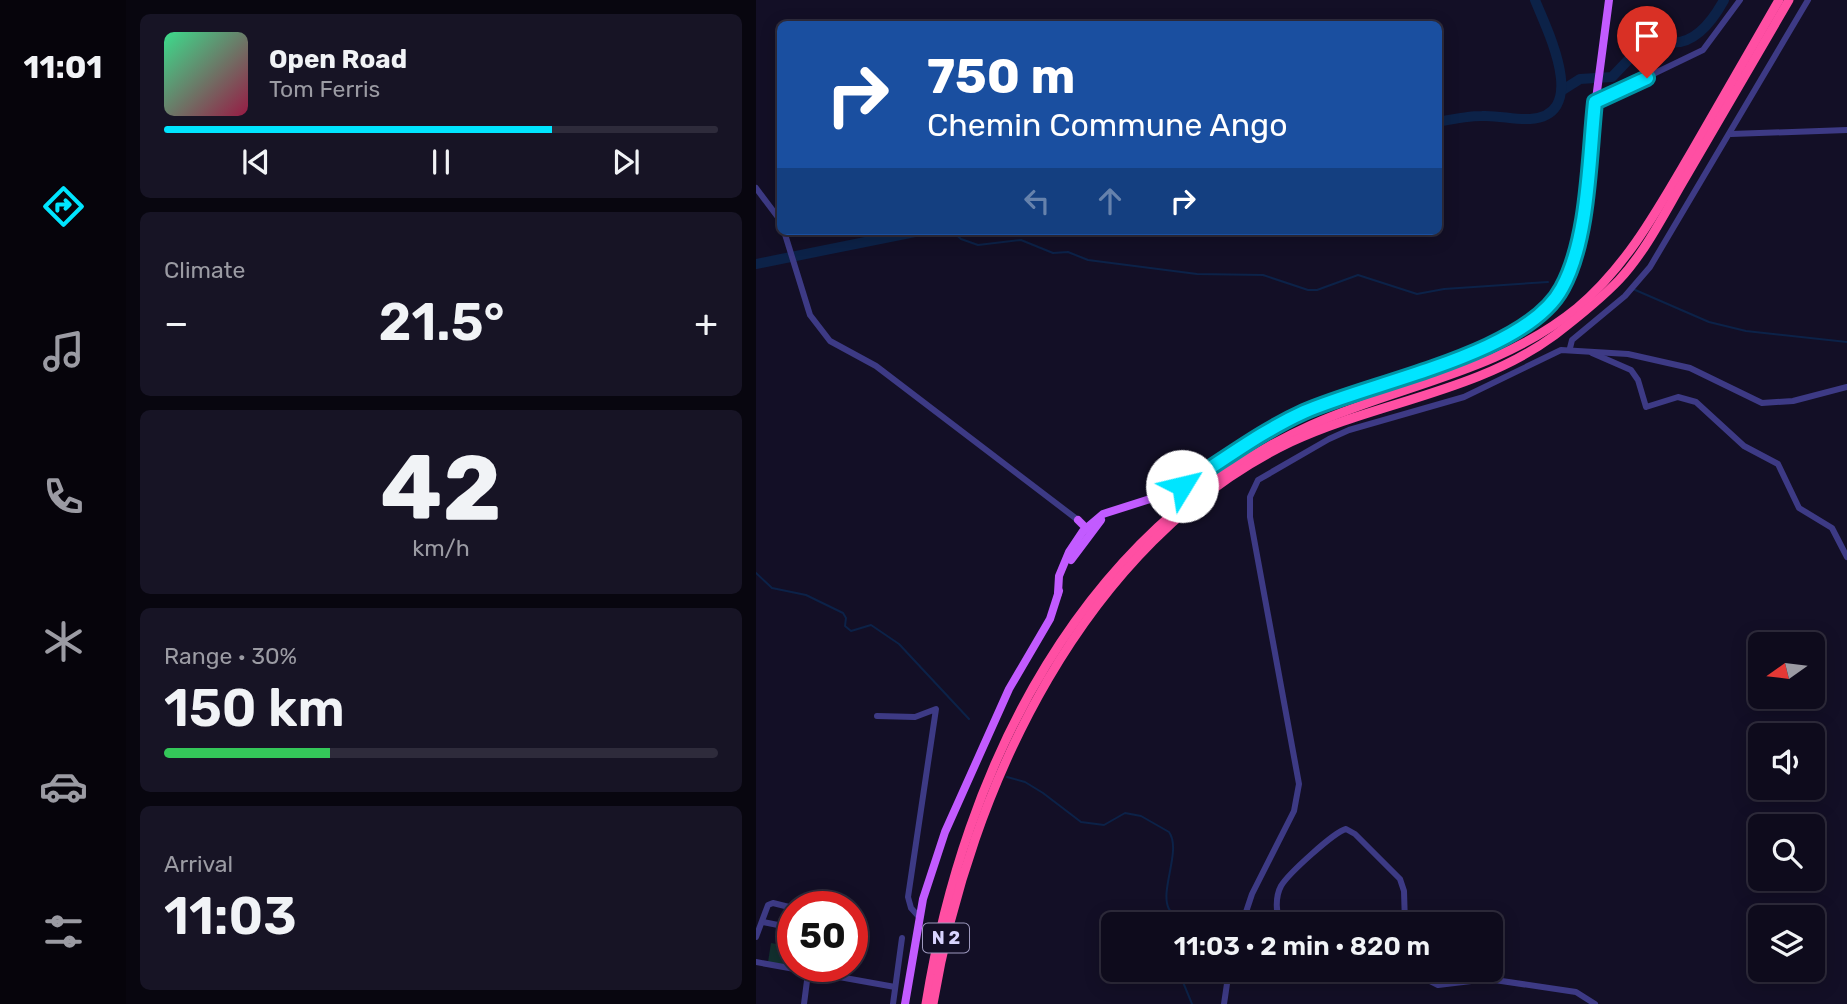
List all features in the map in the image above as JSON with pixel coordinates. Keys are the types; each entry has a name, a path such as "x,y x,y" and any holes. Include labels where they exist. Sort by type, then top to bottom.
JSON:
{"highway":[{"name":"N 2","path":"926,1004 936,942 955,867 996,755 1052,652 1109,577 1170,518 1258,452 1315,423 1452,376 1516,350 1580,305 1621,262 1652,220 1779,0"},
{"path":"935,1004 962,872 988,801 1027,717 1076,637 1125,573 1198,503 1268,456 1333,425 1511,361 1554,335 1590,306 1619,279 1650,238 1789,0"},
{"path":"920,1004 929,960 936,942"}],"main road":[{"path":"1058,593 1062,569 1079,536 1108,513 1131,503 1172,492 1245,443 1302,413 1481,349 1539,316 1561,290 1575,254 1609,0"},
{"path":"1078,520 1086,528"},
{"path":"905,1004 920,918 944,832 1009,690 1050,619 1074,553 1096,522"},
{"path":"1063,579 1068,560 1086,528"}],"street":[{"path":"1595,102 1703,50 1740,0"},
{"path":"1570,348 1572,340 1625,296 1650,267 1808,0"},
{"path":"1731,134 1847,130"},
{"path":"756,188 777,214"},
{"path":"785,235 810,315 830,341 876,366 1078,520 1096,522"},
{"path":"1246,912 1257,883 1294,811 1299,784 1250,517 1250,497 1254,485 1263,475 1349,430 1464,397 1498,383 1553,352 1570,348 1628,354 1690,368 1762,403 1782,403 1847,387"},
{"path":"1591,352 1631,370 1639,380 1646,407 1678,397 1696,402 1744,446 1778,464 1799,508 1832,528 1847,557"},
{"path":"1078,520 1079,536"},
{"path":"877,716 915,717 936,709 908,897 911,908 920,918"},
{"path":"1278,912 1277,903 1281,886 1334,835 1346,830 1355,834 1400,879 1404,891 1405,912"},
{"path":"756,937 770,903 777,905"},
{"path":"763,922 777,925"},
{"path":"892,1004 902,938"},
{"path":"756,962 777,966"},
{"path":"1503,981 1576,992 1595,1004"},
{"path":"804,1004 807,982"},
{"path":"864,982 895,987"},
{"path":"1224,1004 1227,982"},
{"path":"1432,982 1438,985 1463,982"}],"green space":[{"path":"771,943 777,944 777,963 768,962"}],"waterway":[{"path":"1442,121 1476,116 1530,119 1548,114 1558,103 1560,68 1535,0"},
{"path":"1561,91 1580,79 1612,77 1651,36 1667,42 1677,42 1694,36 1714,16 1724,0"},
{"path":"756,264 900,235"},
{"path":"956,235 978,245 1021,240 1053,253 1068,252 1088,260 1197,274 1263,275 1308,290 1317,290 1358,275 1417,294 1444,289 1548,282"},
{"path":"1633,289 1709,322 1746,331 1847,342"},
{"path":"756,573 772,588 806,595 843,613 846,618 845,626 851,631 871,625 899,644 969,719"},
{"path":"1007,777 1025,782 1081,822 1104,825 1125,813 1141,816 1169,832 1173,849 1167,901 1171,912"},
{"path":"1183,982 1192,1004"}],"route":[{"path":"1182,486 1245,443 1302,413 1342,396 1492,345 1539,316 1561,290 1575,254 1595,102 1647,78"}]}
